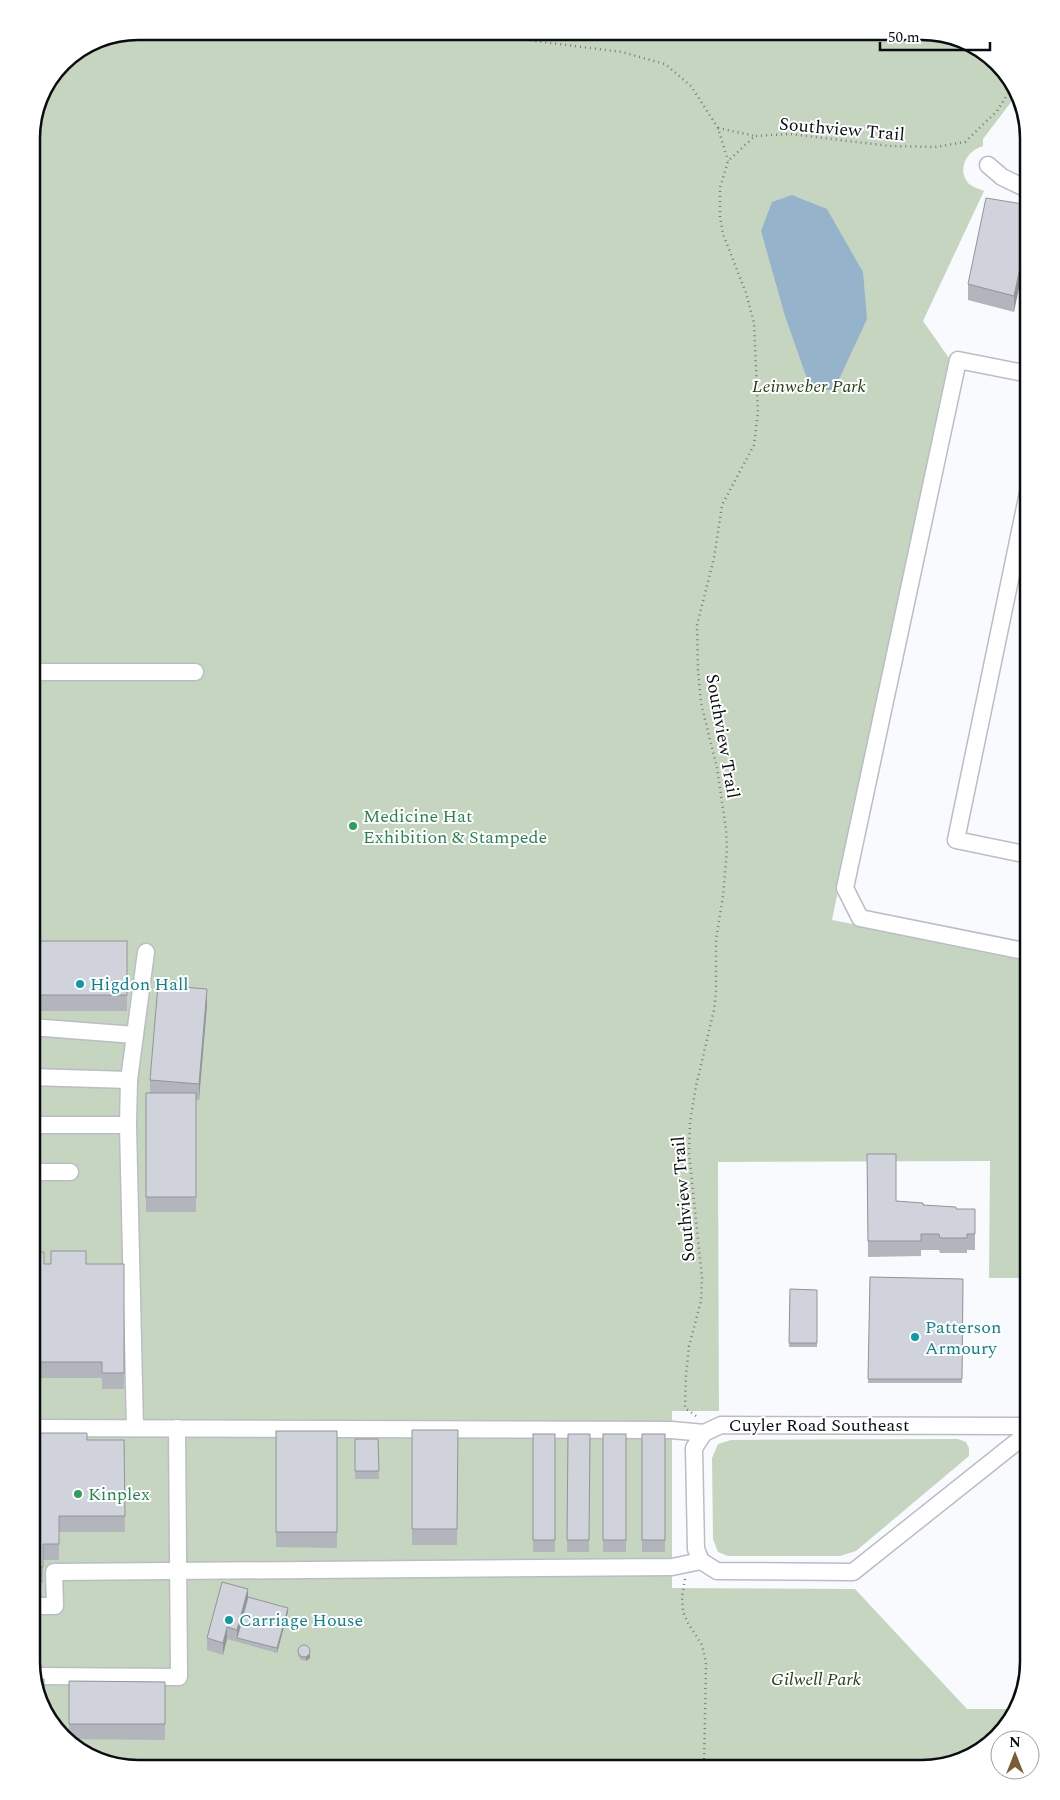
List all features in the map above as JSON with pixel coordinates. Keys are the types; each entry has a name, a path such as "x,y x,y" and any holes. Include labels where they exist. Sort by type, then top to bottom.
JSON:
{"street":[{"path":"988,165 1002,177 1020,186"},
{"path":"1020,372 958,360 845,888 860,918 1020,950"},
{"path":"1020,531 956,840 1020,852"},
{"path":"40,672 195,672"},
{"path":"135,1428 128,1125 130,1080 146,952"},
{"path":"40,1028 135,1035"},
{"path":"40,1077 130,1080"},
{"path":"40,1125 128,1125"},
{"path":"40,1172 70,1172"},
{"name":"Cuyler Road Southeast","path":"701,1561 696,1549 694,1448 704,1433 721,1425 1020,1426"},
{"path":"40,1428 662,1430 704,1433"},
{"path":"41,1676 179,1676 177,1428"},
{"path":"40,1606 55,1606 54,1572 672,1567 701,1561 717,1571 853,1572 1020,1439"}],"path":[{"path":"527,40 622,52 665,64 691,86 718,128 728,160"},
{"name":"Southview Trail","path":"704,1433 698,1418 686,1408 686,1375 689,1346 701,1300 702,1278 689,1154 690,1122 696,1086 714,1010 716,940 723,896 726,829 717,768 701,703 696,625 714,558 722,505 754,445 758,425 754,323 746,293 723,234 720,217 720,188 728,160 755,136 790,134 890,146 935,147 965,142 997,110 1009,93"},
{"path":"718,128 755,136"},
{"path":"701,1561 688,1568 682,1604 688,1623 702,1645 706,1663 704,1760"}],"green space":[{"name":"Medicine Hat Exhibition & Stampede","path":"138,40 928,40 954,45 987,64 996,73 1010,95 1012,100 983,139 983,146 972,152 965,161 963,173 965,179 969,184 984,191 923,321 949,358 832,920 1020,956 1020,1278 989,1278 990,1161 718,1162 719,1411 672,1411 672,1588 855,1589 967,1709 1007,1709 996,1727 990,1730 987,1736 954,1755 922,1760 132,1760 106,1755 73,1736 64,1727 50,1705 45,1694 40,1668 40,132 47,100 60,78 78,60 95,50 113,43"},
{"path":"958,1439 966,1442 969,1448 969,1456 856,1551 840,1556 728,1556 718,1552 713,1539 712,1458 718,1444 731,1440"}],"water":[{"path":"792,195 827,209 863,272 867,319 834,390 811,390 785,316 761,231 772,202"}],"building":[{"path":"986,198 1020,204 1020,268 1014,296 968,284"},
{"name":"Higdon Hall","path":"40,941 127,941 127,995 40,995"},
{"path":"158,985 207,989 199,1084 150,1080"},
{"path":"146,1093 196,1093 196,1197 146,1197"},
{"path":"867,1154 896,1154 896,1201 956,1207 956,1209 975,1209 975,1234 967,1234 967,1238 940,1238 939,1234 921,1234 921,1241 868,1241"},
{"path":"51,1251 86,1251 86,1264 124,1264 124,1373 102,1373 102,1362 40,1362 40,1252 44,1252 44,1264 51,1264"},
{"name":"Patterson Armoury","path":"870,1277 963,1279 962,1379 868,1379"},
{"path":"790,1289 817,1290 817,1343 789,1343"},
{"path":"412,1430 458,1430 457,1529 412,1529"},
{"path":"276,1431 337,1431 337,1532 276,1532"},
{"name":"Kinplex","path":"40,1433 87,1433 87,1440 124,1440 125,1516 59,1516 59,1544 43,1544 43,1567 40,1567"},
{"path":"533,1434 555,1434 555,1540 533,1540"},
{"path":"568,1434 590,1434 589,1540 567,1540"},
{"path":"603,1434 626,1434 626,1540 603,1540"},
{"path":"642,1434 665,1434 665,1540 642,1540"},
{"path":"355,1439 378,1439 379,1471 355,1471"},
{"name":"Carriage House","path":"222,1582 248,1589 237,1630 227,1627 223,1643 207,1638"},
{"path":"248,1597 288,1608 277,1648 237,1638"},
{"path":"304,1645 310,1651 304,1657 298,1651"},
{"path":"69,1681 165,1682 165,1724 69,1724"}],"place":[{"name":"Medicine Hat Exhibition & Stampede","path":"353,826"},
{"name":"Higdon Hall","path":"80,984"},
{"name":"Patterson Armoury","path":"915,1337"},
{"name":"Kinplex","path":"78,1494"},
{"name":"Carriage House","path":"229,1620"}],"park label":[{"name":"Leinweber Park","path":"809,386"},
{"name":"Gilwell Park","path":"816,1679"}]}
